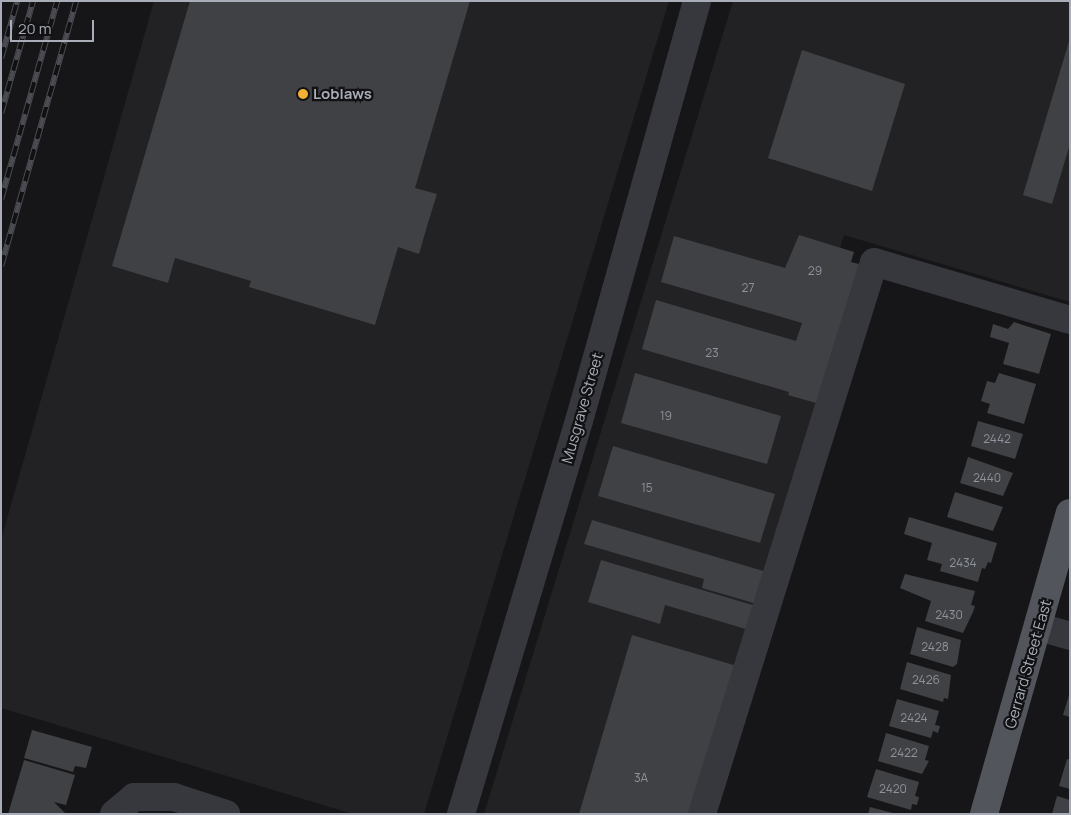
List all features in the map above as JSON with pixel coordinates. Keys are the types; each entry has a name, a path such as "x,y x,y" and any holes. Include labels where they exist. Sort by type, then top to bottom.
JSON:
{"main road":[{"name":"Gerrard Street East","path":"984,814 1039,627 1070,513"}],"street":[{"name":"Musgrave Street","path":"461,814 579,421 697,1"},
{"path":"702,814 874,262 1070,320"},
{"path":"1039,627 1070,636"},
{"path":"114,814 134,797 174,797 226,814"}],"shaded area":[{"path":"154,1 669,1 424,814 353,814 1,708 1,540"},
{"path":"733,1 1070,1 1070,302 844,235 836,263 853,278 701,814 484,814"}],"building":[{"name":"Loblaws","path":"190,1 470,1 415,188 437,194 419,254 398,247 375,325 249,287 251,281 175,258 168,283 112,266"},
{"path":"1070,38 1070,144 1052,204 1023,195"},
{"path":"802,50 905,84 872,191 768,158"},
{"path":"799,235 854,252 851,262 863,265 823,405 788,395 789,392 642,349 656,300 796,341 802,323 661,282 674,236 785,268"},
{"path":"1014,322 1051,334 1039,374 1003,364 1009,343 990,337 993,324 1008,329"},
{"path":"635,373 781,416 767,464 621,423"},
{"path":"999,373 1036,384 1024,424 987,413 990,404 981,401 987,381 995,383"},
{"path":"978,421 1023,434 1015,459 971,446"},
{"path":"613,446 775,494 760,543 598,496"},
{"path":"968,457 1013,473 1003,496 960,483"},
{"path":"955,492 1003,507 993,531 947,517"},
{"path":"909,517 997,543 991,563 988,562 985,569 982,568 978,582 940,571 942,564 927,560 932,543 904,534"},
{"path":"592,520 773,574 764,606 702,588 704,579 584,544"},
{"path":"601,560 756,606 749,630 665,605 660,624 588,602"},
{"path":"905,574 975,591 971,605 975,606 963,633 925,621 931,601 900,588"},
{"path":"917,627 961,640 957,664 953,667 910,654"},
{"path":"632,635 737,666 694,814 579,814"},
{"path":"907,662 951,675 948,699 944,698 943,702 900,689"},
{"path":"1070,695 1070,717 1063,715"},
{"path":"897,699 939,711 935,725 940,726 938,733 933,731 931,738 889,726"},
{"path":"32,730 92,747 86,768 75,766 73,772 24,758"},
{"path":"886,733 929,746 925,760 929,761 922,774 878,761"},
{"path":"1067,759 1070,760 1070,789 1059,786"},
{"path":"24,760 75,775 66,805 54,802 66,814 8,814"},
{"path":"876,769 919,782 915,796 919,797 917,805 912,804 911,810 867,797"},
{"path":"1057,796 1070,800 1070,814 1052,814"},
{"path":"870,807 893,813 893,814 868,814"}],"railway":[{"path":"1,58 17,1"},
{"path":"1,113 33,1"},
{"path":"1,199 57,1"},
{"path":"1,266 76,1"}],"place":[{"name":"Loblaws","path":"303,94"}]}
